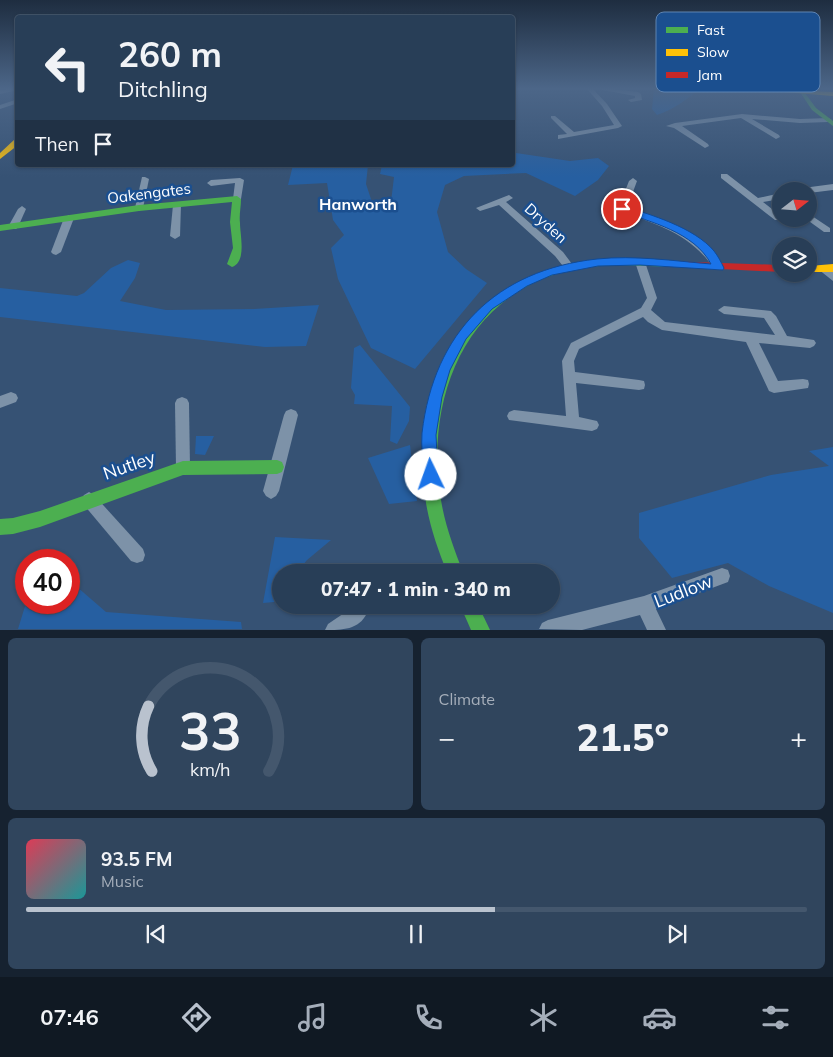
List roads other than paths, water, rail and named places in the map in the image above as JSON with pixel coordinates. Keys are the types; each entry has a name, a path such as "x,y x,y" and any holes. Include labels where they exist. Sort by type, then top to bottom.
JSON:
{"street":[{"path":"555,118 572,134"},
{"path":"561,137 619,128 613,118"},
{"path":"705,146 672,125 723,118"},
{"path":"746,118 776,137"},
{"path":"787,118 800,121 830,122"},
{"path":"0,157 15,144"},
{"path":"724,176 772,213"},
{"path":"139,208 145,179"},
{"path":"211,183 240,180 235,222 238,248 232,264"},
{"path":"622,209 633,181"},
{"path":"818,189 833,187"},
{"path":"756,201 772,198"},
{"name":"Oakengates","path":"0,228 139,208 237,199"},
{"name":"Dryden","path":"480,208 505,200 559,254 570,268"},
{"path":"175,236 177,205"},
{"path":"611,206 666,224 698,242 710,253 719,268"},
{"path":"13,226 22,209"},
{"path":"56,252 69,218"},
{"path":"818,224 827,230"},
{"path":"452,564 438,519 432,491 429,435 432,414 444,370 462,336 488,306 523,284 549,272 598,262 640,262 719,268 772,269"},
{"path":"573,423 568,361 575,346 645,311 652,298 640,262"},
{"path":"828,268 833,277"},
{"path":"724,310 767,314 772,319 783,340"},
{"path":"645,311 662,326 750,338 810,343"},
{"path":"750,338 769,388 803,384"},
{"path":"570,377 639,385"},
{"path":"182,403 183,468"},
{"path":"271,491 291,415"},
{"path":"514,416 592,425"},
{"name":"Nutley","path":"0,527 13,526 40,519 183,468 277,467"},
{"path":"89,500 137,555"},
{"name":"Ludlow","path":"548,629 644,605 722,576"},
{"name":"Ludlow","path":"644,605 657,630"},
{"path":"334,630 357,614"},
{"path":"473,614 481,630"}],"district":[{"name":"Hanworth","path":"358,204"}]}
